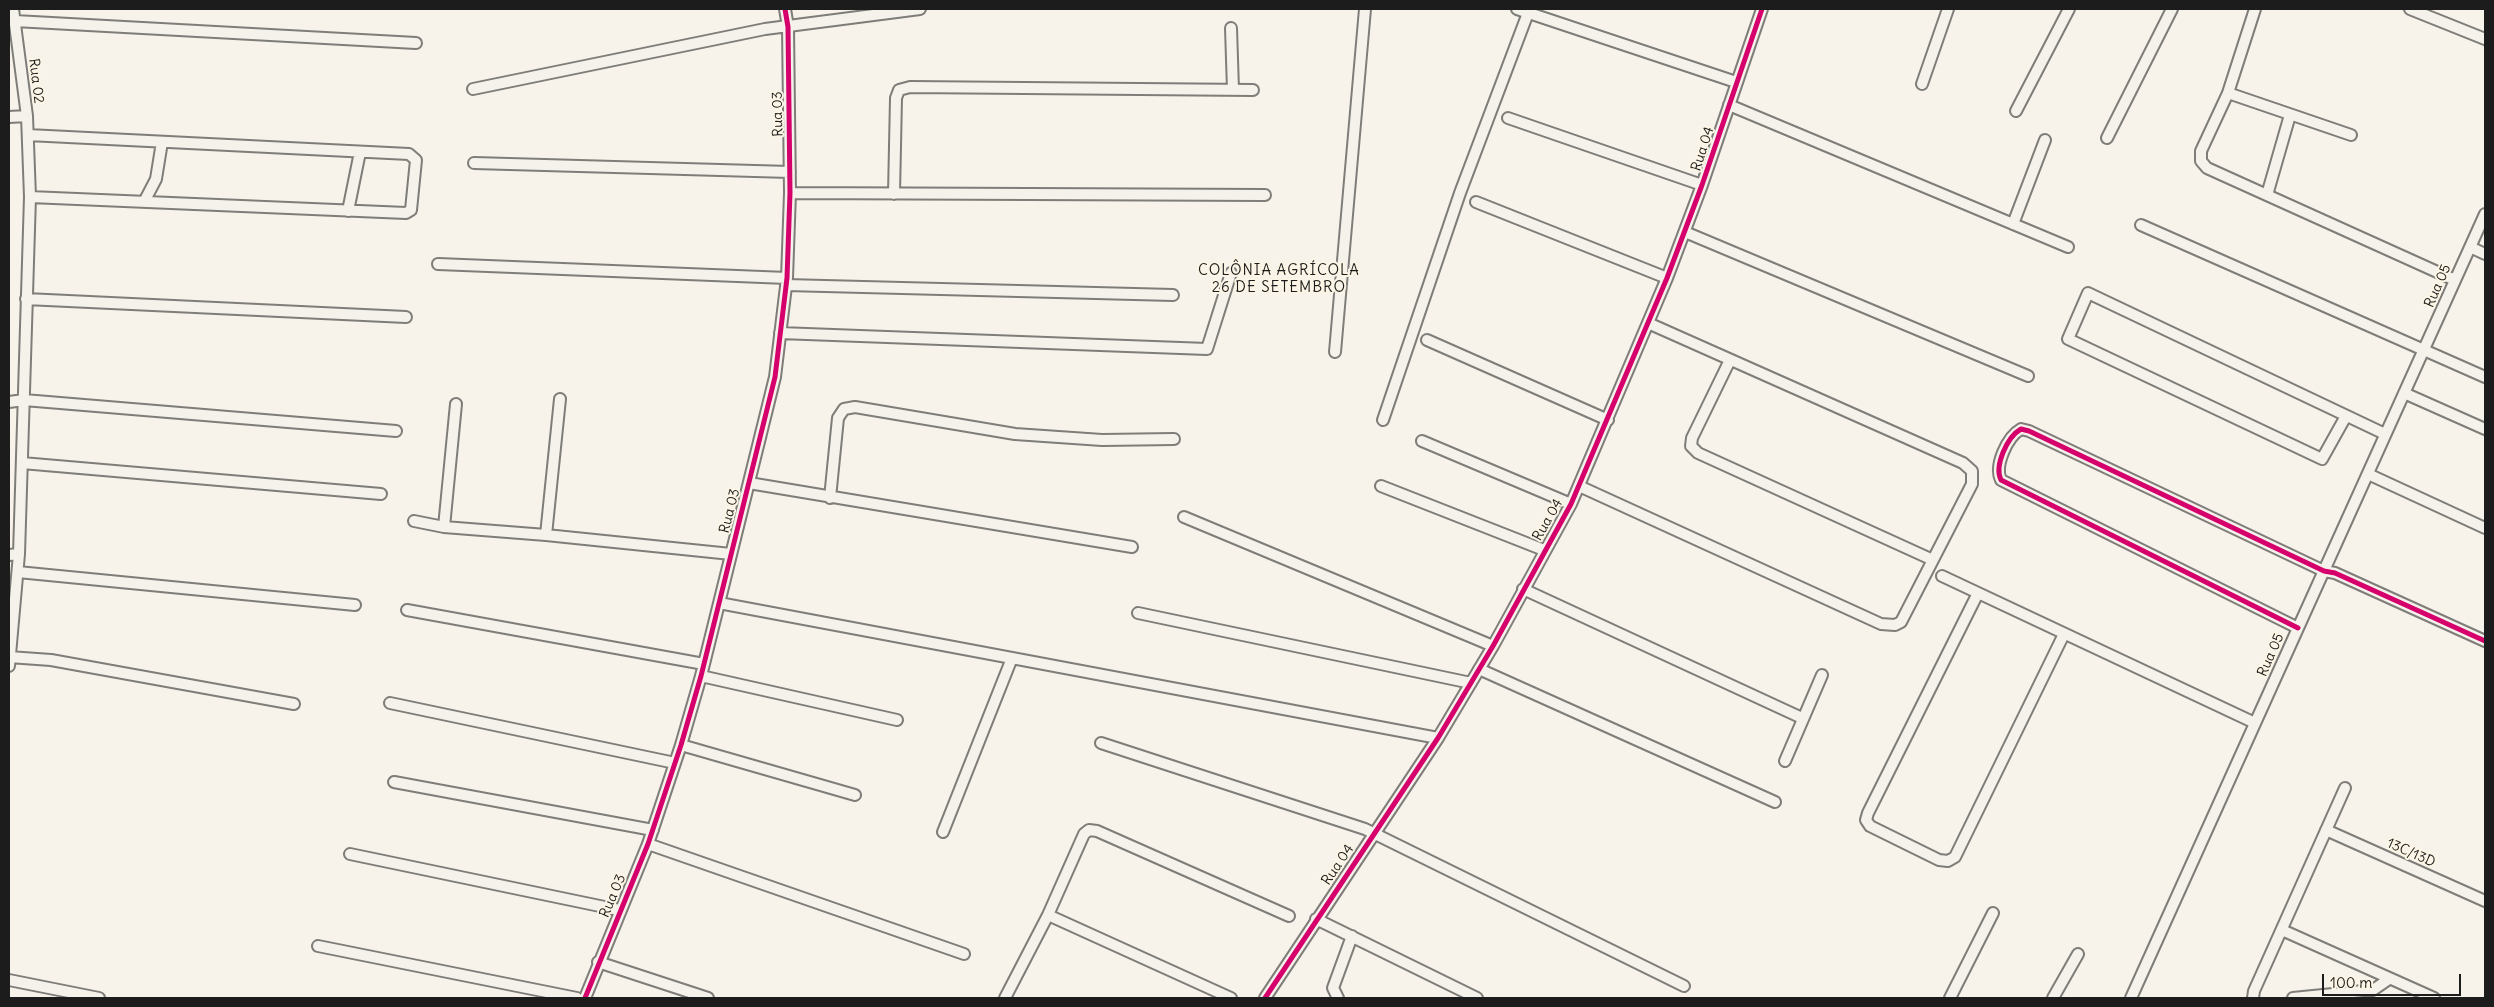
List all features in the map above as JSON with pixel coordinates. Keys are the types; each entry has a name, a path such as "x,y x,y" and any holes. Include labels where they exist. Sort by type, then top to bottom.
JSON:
{"street":[{"name":"Rua 02","path":"9,666 18,572 14,555 22,463 30,197 27,116 13,9"},
{"name":"Rua 03","path":"584,998 648,844 681,745 704,664 775,377 786,281 790,193 788,27 785,9"},
{"path":"473,89 788,27 920,9"},
{"path":"1335,352 1365,9"},
{"path":"1517,9 1736,82"},
{"name":"Rua 04","path":"1265,998 1438,738 1493,646 1544,550 1571,504 1608,420 1685,232 1762,9"},
{"path":"1922,84 1948,9"},
{"path":"2016,112 2069,9"},
{"path":"2107,138 2172,9"},
{"path":"2255,9 2228,93 2201,151 2201,161 2207,168 2456,280"},
{"path":"2410,9 2485,39"},
{"path":"1383,420 1460,193 1528,12"},
{"path":"15,21 416,43"},
{"path":"1231,28 1233,90"},
{"path":"894,194 896,98 899,90 920,87 1253,90"},
{"path":"2228,93 2351,135"},
{"path":"1729,105 2068,247"},
{"path":"2267,195 2290,114"},
{"path":"9,117 27,116"},
{"path":"1508,118 1702,185"},
{"path":"28,135 409,154 416,160 411,210 406,213 30,197"},
{"path":"2014,224 2045,140"},
{"path":"144,202 156,179 162,142"},
{"path":"348,211 360,152"},
{"path":"474,163 790,172"},
{"path":"790,193 1265,194"},
{"path":"1476,202 1667,278"},
{"name":"Rua 05","path":"2131,998 2485,214"},
{"path":"2141,225 2485,377"},
{"path":"1685,232 2028,376"},
{"path":"2470,247 2485,254"},
{"path":"438,264 786,281 1173,296"},
{"path":"780,333 1207,348 1231,273"},
{"path":"2346,416 2322,459 2068,338 2088,293 2385,434"},
{"path":"26,299 406,317"},
{"path":"1579,486 1881,624 1895,626 1901,622 1972,484 1972,472 1963,464 1648,323"},
{"path":"1428,340 1608,420"},
{"path":"1730,360 1692,438 1691,446 1698,453 1933,560"},
{"path":"2404,393 2485,429"},
{"path":"546,534 560,399"},
{"path":"9,402 24,400 396,431"},
{"path":"444,527 456,404"},
{"path":"830,498 838,418 844,409 855,407 1015,434 1102,440 1174,439"},
{"path":"2298,628 2001,480 1998,466 2013,434 2021,429 2029,431 2324,571 2335,573 2485,640"},
{"path":"1422,442 1571,504"},
{"path":"22,463 381,494"},
{"path":"2368,474 2485,528"},
{"path":"749,483 1132,547"},
{"path":"1381,486 1544,550"},
{"path":"1184,517 1493,646"},
{"path":"414,521 444,527 546,534 731,554"},
{"path":"18,572 354,605"},
{"path":"1942,576 2255,723"},
{"path":"1523,589 1802,718"},
{"path":"1978,593 1866,820 1870,826 1939,860 1948,861 1955,856 2064,634"},
{"path":"719,603 1438,738"},
{"path":"407,610 704,664"},
{"path":"1138,613 1471,683"},
{"path":"9,657 51,660 294,704"},
{"path":"942,832 1012,658"},
{"path":"1479,669 1775,802"},
{"path":"1785,761 1822,675"},
{"path":"700,676 896,720"},
{"path":"390,703 675,764"},
{"path":"1101,742 1365,829 1684,986"},
{"path":"681,745 855,795"},
{"path":"394,782 653,830"},
{"path":"2253,998 2345,788"},
{"path":"1005,998 1048,915 1084,834 1089,830 1097,831 1289,916"},
{"name":"13C/13D","path":"2326,830 2485,901"},
{"path":"648,844 964,954"},
{"path":"350,854 619,910"},
{"path":"1950,998 1993,913"},
{"path":"1048,915 1231,998"},
{"path":"1316,919 1477,998"},
{"path":"2282,930 2434,998"},
{"path":"1338,998 1333,988 1352,936"},
{"path":"318,946 576,998"},
{"path":"2054,998 2078,954"},
{"path":"598,962 708,998"},
{"path":"2292,998 2373,990 2389,979"},
{"path":"9,980 99,998"}],"cycle path":[{"path":"585,998 648,844 681,745 701,676 775,377 787,278 790,193 788,27 785,9"},
{"path":"1265,998 1438,738 1493,646 1571,504 1667,278 1702,185 1762,9"},
{"path":"2298,628 2001,480 1999,467 2003,452 2011,438 2021,429 2029,431 2324,571 2335,573 2485,641"}],"district":[{"name":"COLÔNIA AGRÍCOLA 26 DE SETEMBRO","path":"1279,280"}]}
